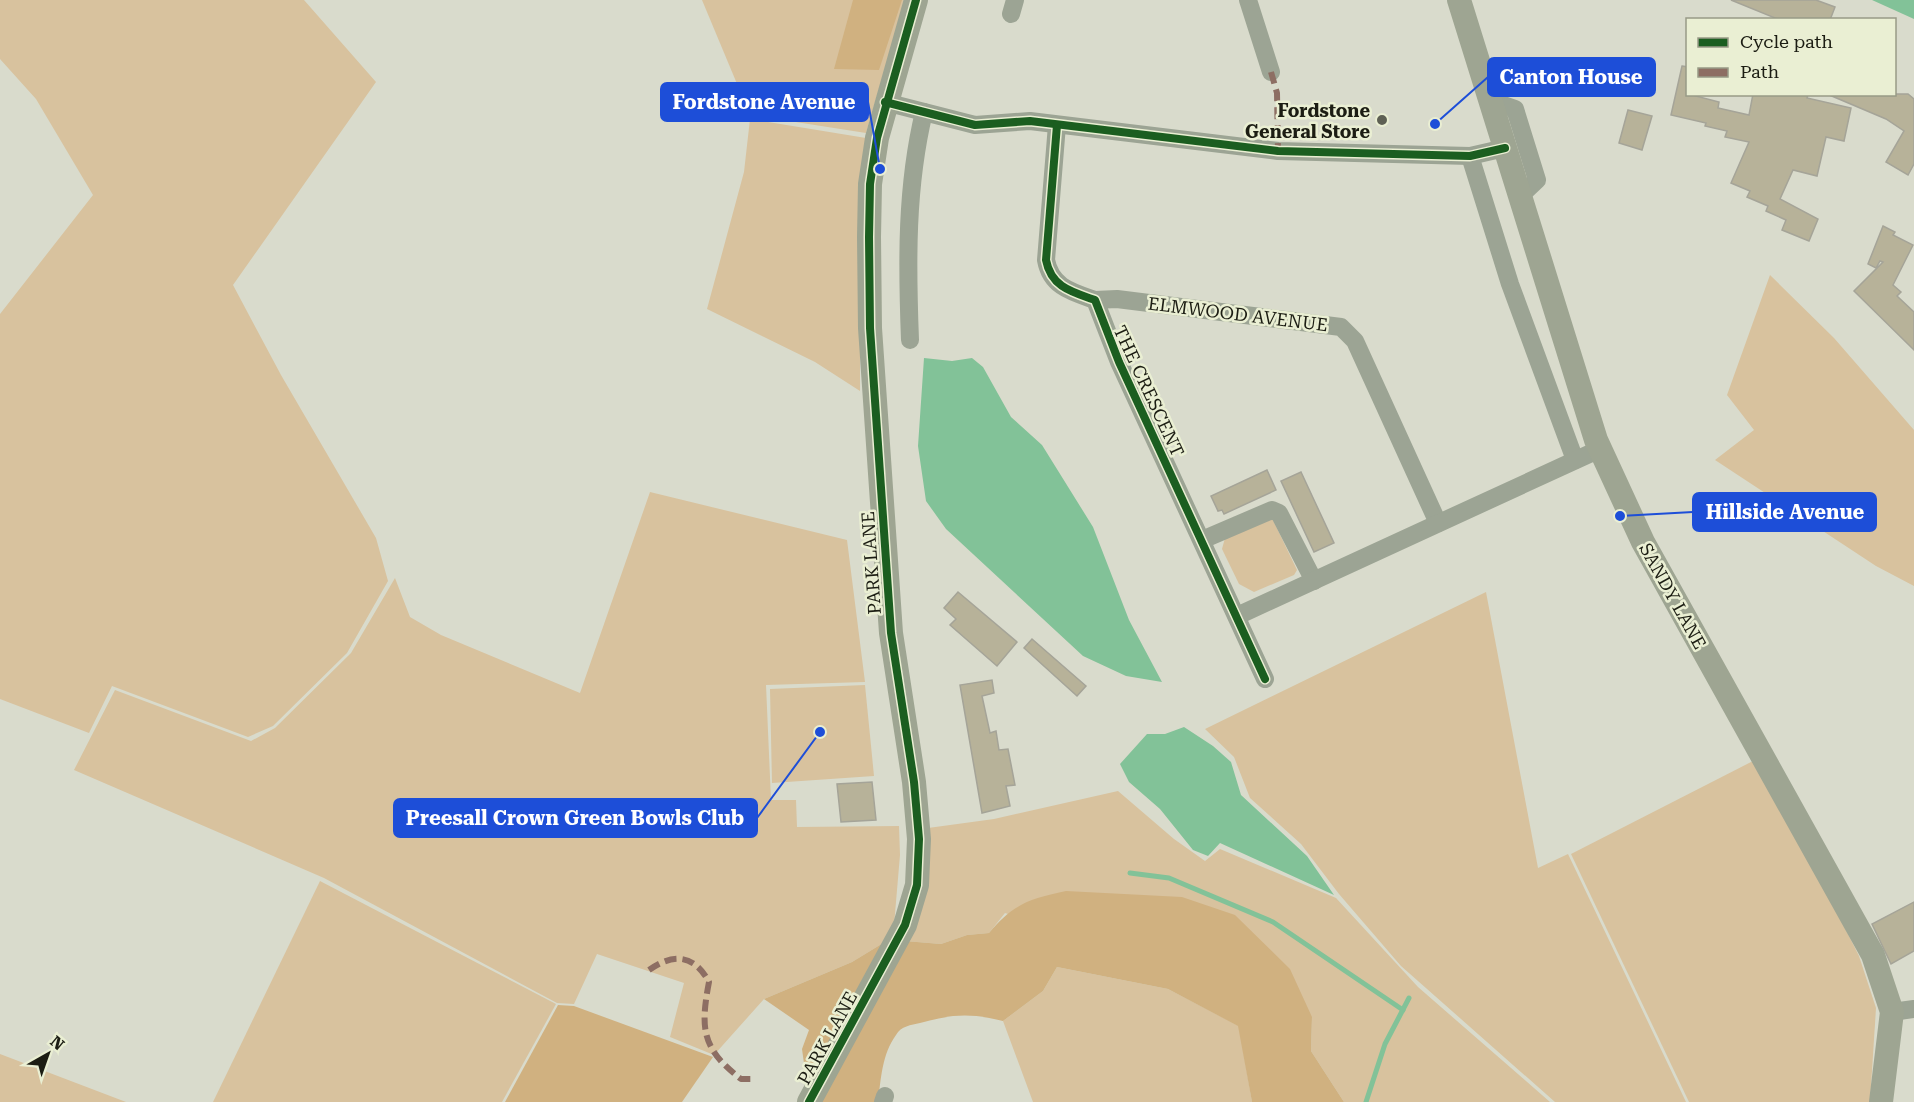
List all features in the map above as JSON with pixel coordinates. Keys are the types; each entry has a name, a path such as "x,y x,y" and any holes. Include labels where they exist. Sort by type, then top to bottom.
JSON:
{"main road":[{"name":"PARK LANE","path":"809,1102 905,926 914,900 918,873 919,839 914,782 891,633 870,328 870,184 885,102 916,0"},
{"name":"SANDY LANE","path":"1459,0 1492,101 1504,148 1584,410 1600,449 1643,542 1903,1011 1881,1102"}],"street":[{"path":"1248,0 1271,72"},
{"path":"1492,101 1515,109 1537,180 1519,197"},
{"path":"885,102 975,125 1011,121 1278,151 1470,156 1504,148"},
{"path":"910,340 907,269 909,214 913,168 924,112"},
{"path":"1057,125 1046,260 1048,273 1057,284 1095,300"},
{"path":"1470,156 1510,284 1575,460"},
{"name":"ELMWOOD AVENUE","path":"1095,300 1117,299 1333,325 1349,332 1438,523"},
{"name":"THE CRESCENT","path":"1095,300 1119,362 1266,679"},
{"path":"1237,616 1600,449"},
{"path":"1202,540 1272,510 1279,513 1314,581"}],"shaded area":[{"path":"0,0 304,0 376,82 233,285 281,375 376,538 388,581 347,653 273,726 248,737 112,686 89,733 0,699 0,314 93,195 36,99 0,59"},
{"path":"702,0 905,0 866,133 750,115"},
{"path":"853,0 902,0 879,70 834,69"},
{"path":"1872,0 1914,0 1914,19"},
{"path":"750,119 866,138 860,275 860,391 815,362 707,309 744,172"},
{"path":"1770,275 1834,338 1914,430 1914,586 1876,566 1715,460 1754,430 1727,395"},
{"path":"924,358 952,361 972,358 983,367 1011,417 1042,445 1093,527 1129,620 1162,682 1126,676 1083,656 946,529 926,501 918,446"},
{"path":"650,492 847,540 865,682 766,685 771,800 796,800 797,827 899,826 900,855 893,937 852,962 764,999 714,1055 670,1037 684,983 597,954 574,1004 557,1003 324,878 74,770 115,690 251,741 275,728 351,653 395,578 410,617 441,635 580,693"},
{"path":"1269,519 1273,520 1297,570 1294,575 1254,592 1239,584 1222,549 1225,538"},
{"path":"1486,592 1538,868 1568,854 1686,1102 1555,1102 1401,966 1339,894 1301,844 1250,798 1234,757 1205,729"},
{"path":"865,685 874,776 772,783 770,689"},
{"path":"1184,727 1213,746 1231,762 1241,795 1307,856 1334,895 1220,843 1208,856 1193,850 1160,809 1129,782 1120,764 1147,734 1165,734"},
{"path":"1753,761 1824,886 1859,956 1876,1008 1870,1102 1689,1102 1571,854"},
{"path":"1118,791 1174,839 1205,861 1220,849 1336,898 1418,987 1550,1102 1344,1102 1311,1051 1312,1017 1005,913 989,933 967,935 941,944 905,941 928,828 994,819"},
{"path":"320,881 556,1004 502,1102 213,1102"},
{"path":"1066,891 1182,897 1235,915 1290,969 1312,1017 1311,1051 1344,1102 1252,1102 1238,1026 1168,989 1057,967 1043,991 1003,1021 971,1016 952,1016 903,1028 891,1042 885,1058 878,1102 819,1102 905,941 941,944 967,935 989,933 1006,915 1023,904"},
{"path":"893,937 807,1085 802,1049 809,1030 764,999 852,962"},
{"path":"1057,967 1168,989 1239,1026 1252,1102 1033,1102 1003,1021 1043,991"},
{"path":"558,1005 574,1006 713,1057 682,1102 505,1102"},
{"path":"0,1054 126,1102 0,1102"}],"building":[{"path":"1731,0 1816,0 1835,7 1831,18 1775,18"},
{"path":"1682,66 1686,67 1686,96 1719,102 1718,108 1749,115 1753,96 1808,96 1807,98 1851,108 1844,141 1826,137 1817,176 1793,170 1780,199 1818,219 1809,241 1782,230 1786,220 1766,211 1768,206 1747,197 1750,191 1731,183 1749,142 1725,137 1727,131 1705,126 1706,123 1671,115"},
{"path":"1908,94 1914,99 1914,164 1908,175 1886,162 1904,131 1886,119 1832,96"},
{"path":"1628,110 1652,116 1642,150 1619,143"},
{"path":"1883,226 1895,232 1893,235 1913,245 1893,285 1901,292 1897,296 1914,312 1914,350 1854,291 1883,262 1880,261 1876,268 1868,264"},
{"path":"1267,470 1276,490 1224,514 1222,510 1218,511 1211,496"},
{"path":"1301,472 1334,543 1314,552 1281,481"},
{"path":"958,592 1017,642 997,666 950,625 956,619 944,608"},
{"path":"1032,639 1086,686 1077,696 1024,648"},
{"path":"992,680 994,693 982,696 990,733 996,731 999,750 1008,749 1015,785 1006,786 1010,806 982,813 960,685"},
{"path":"872,782 876,820 841,822 837,784"},
{"path":"1914,902 1914,951 1891,964 1872,924"}],"waterway":[{"path":"1130,873 1169,878 1273,922 1403,1010"},
{"path":"1366,1102 1385,1044 1409,998"}],"marked path":[{"path":"1271,72 1277,93 1278,151"},
{"path":"649,970 658,964 675,959 690,961 697,966 709,982 705,1025 711,1048 718,1058 741,1079 754,1079"}],"cycle path":[{"path":"809,1102 905,925 917,885 919,839 914,782 891,633 870,328 869,237 870,184 877,138 916,0"},
{"path":"885,102 975,125 1030,121 1278,151 1470,156 1505,148"},
{"path":"1057,125 1046,260 1049,269 1053,277 1064,287 1095,300 1119,362 1265,679"}],"place":[{"name":"Fordstone General Store","path":"1382,120"},
{"name":"Canton House","path":"1435,124"},
{"name":"Fordstone Avenue","path":"880,169"},
{"name":"Hillside Avenue","path":"1620,516"},
{"name":"Preesall Crown Green Bowls Club","path":"820,732"}]}
